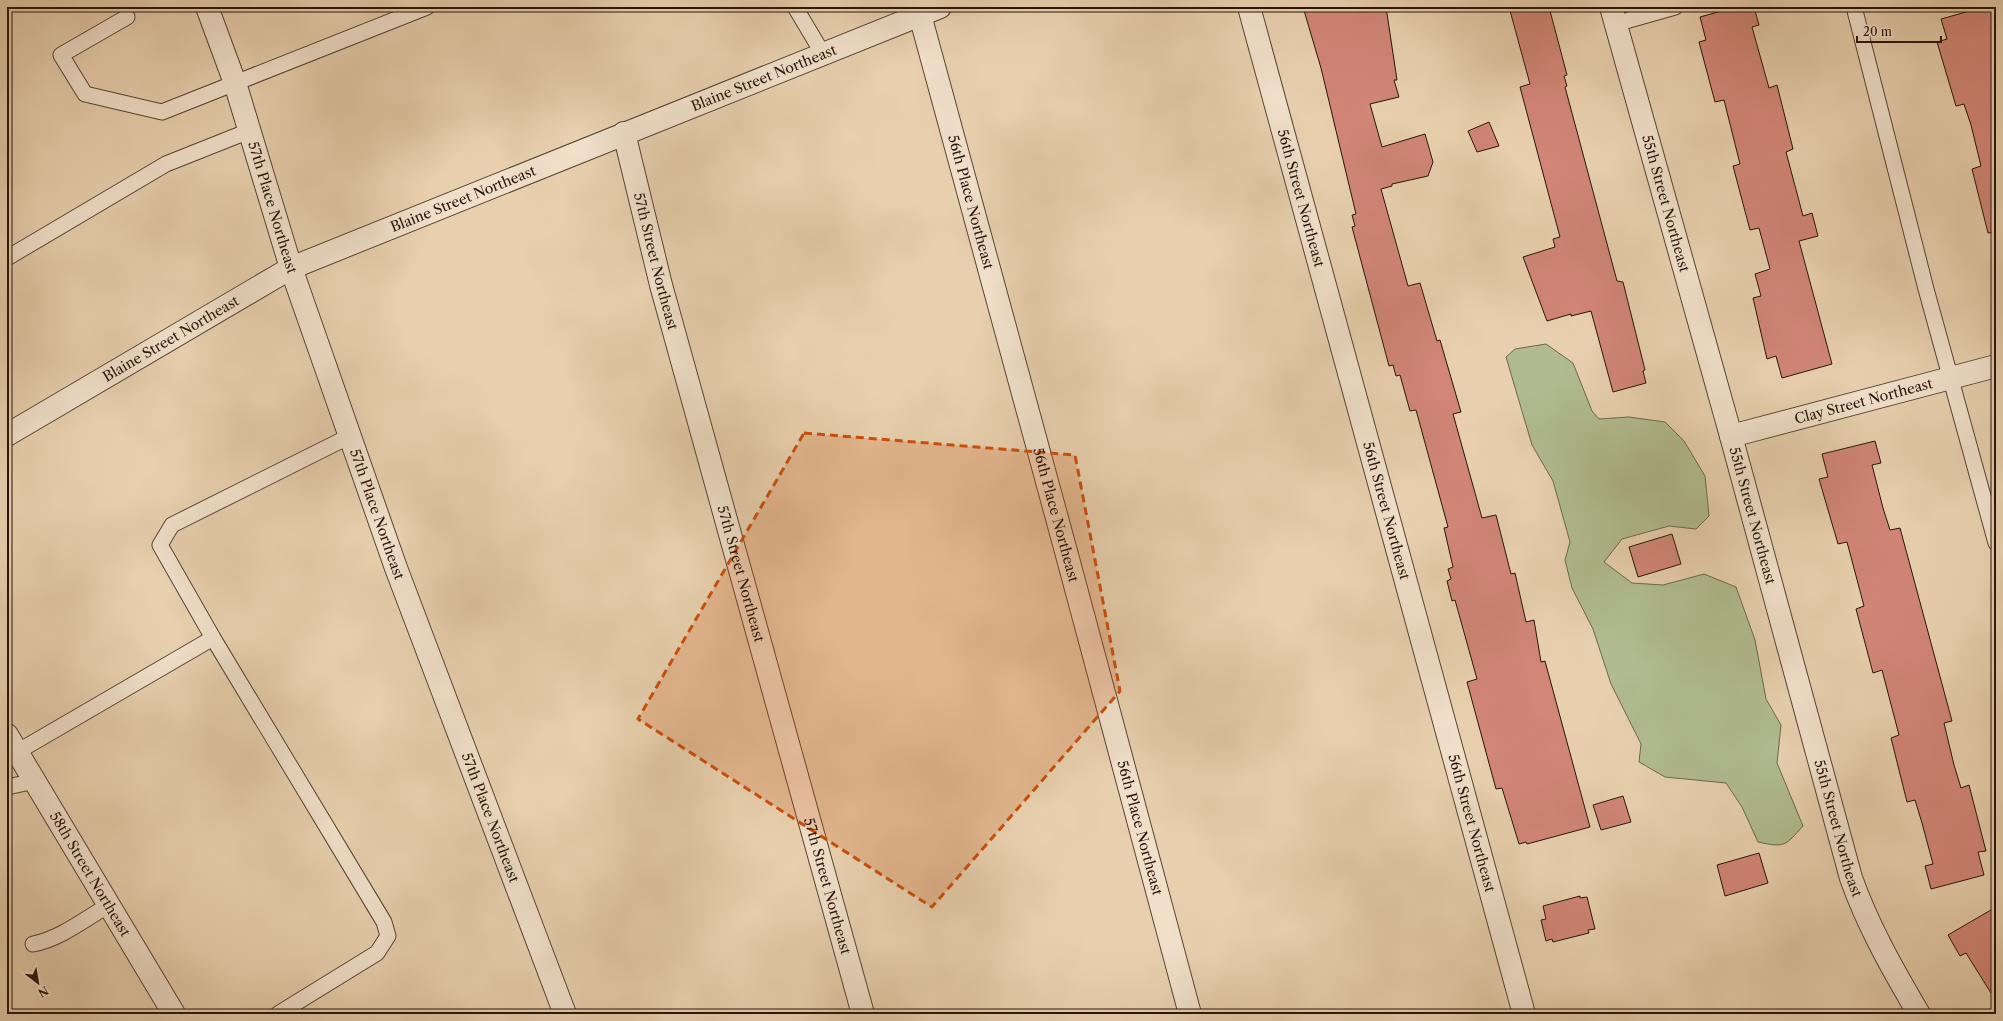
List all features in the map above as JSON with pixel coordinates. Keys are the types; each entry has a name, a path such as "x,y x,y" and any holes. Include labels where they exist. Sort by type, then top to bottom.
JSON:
{"street":[{"name":"57th Place Northeast","path":"207,7 234,83 291,268 396,568 565,1014"},
{"name":"Blaine Street Northeast","path":"7,436 291,268 940,7"},
{"name":"56th Street Northeast","path":"1250,7 1524,1014"},
{"name":"56th Place Northeast","path":"920,15 1067,554 1190,1014"},
{"name":"55th Street Northeast","path":"1613,15 1731,436 1851,878 1866,918 1919,1014"},
{"name":"57th Street Northeast","path":"624,133 661,285 863,1014"},
{"name":"Clay Street Northeast","path":"1731,436 1996,366"},
{"name":"58th Street Northeast","path":"12,743 174,1014"}],"lane":[{"path":"127,16 61,55 85,94 162,112 427,7"},
{"path":"795,7 823,54"},
{"path":"1613,15 1675,7"},
{"path":"1854,7 1884,131 1996,543"},
{"path":"7,258 166,164 249,130"},
{"path":"278,1014 376,953 388,936 384,922 213,638 160,545 172,525 350,436"},
{"path":"12,743 213,638"},
{"path":"7,786 35,781"},
{"path":"33,944 43,942 63,933 109,905"}],"highlighted area":[{"path":"804,433 1075,455 1120,691 932,907 638,719"}],"green space":[{"path":"1546,344 1573,363 1592,411 1599,419 1629,417 1665,422 1684,441 1705,476 1709,516 1696,529 1669,526 1622,539 1604,562 1632,583 1663,585 1704,574 1736,587 1755,640 1766,699 1781,725 1777,763 1803,826 1784,844 1774,845 1758,842 1742,807 1726,783 1665,777 1639,762 1641,744 1611,684 1593,629 1572,588 1565,560 1570,542 1553,481 1532,445 1506,357 1515,349"}],"building":[{"path":"1303,7 1386,7 1397,80 1394,80 1399,97 1370,104 1382,147 1425,134 1433,162 1428,176 1392,184 1392,186 1381,189 1408,286 1420,283 1437,341 1440,340 1461,412 1453,414 1482,518 1496,515 1511,574 1515,573 1526,622 1534,620 1541,662 1545,661 1590,827 1527,844 1526,842 1519,844 1502,788 1496,789 1467,682 1477,679 1455,600 1452,601 1447,581 1451,579 1448,569 1453,567 1444,528 1448,527 1416,410 1410,411 1400,375 1396,376 1393,365 1389,366 1352,227 1355,226 1352,215 1356,214 1321,68"},
{"path":"1509,7 1549,7 1567,75 1564,76 1567,86 1565,87 1617,281 1623,282 1645,370 1643,371 1646,383 1613,392 1591,311 1571,316 1571,314 1547,321 1523,257 1555,247 1553,239 1560,237 1520,87 1530,84"},
{"path":"1736,7 1754,7 1759,25 1752,27 1769,88 1777,85 1793,149 1786,152 1803,216 1812,213 1818,236 1799,241 1832,364 1782,378 1776,356 1767,359 1753,298 1761,296 1755,274 1770,269 1759,228 1750,230 1733,166 1740,164 1724,100 1715,102 1699,42 1706,40 1700,17"},
{"path":"1984,7 1996,7 1996,26 1991,28 1996,48 1996,232 1988,233 1972,169 1981,166 1971,125 1964,104 1956,106 1937,42 1947,39 1941,19"},
{"path":"1489,122 1499,146 1477,152 1468,131"},
{"path":"1875,441 1881,463 1872,465 1883,508 1890,530 1900,528 1952,721 1944,723 1954,765 1961,788 1969,785 1986,851 1978,852 1984,875 1931,889 1925,866 1933,864 1915,800 1907,802 1891,738 1899,735 1882,670 1873,673 1856,609 1864,606 1847,542 1838,544 1819,479 1828,477 1822,454"},
{"path":"1672,534 1681,564 1638,577 1629,547"},
{"path":"1623,796 1631,822 1601,830 1593,805"},
{"path":"1759,853 1768,883 1725,896 1717,865"},
{"path":"1580,896 1580,898 1587,897 1595,929 1588,930 1589,933 1553,942 1552,939 1546,941 1541,920 1546,919 1543,906"},
{"path":"1996,907 1996,1001 1966,953 1960,956 1948,935"}]}
